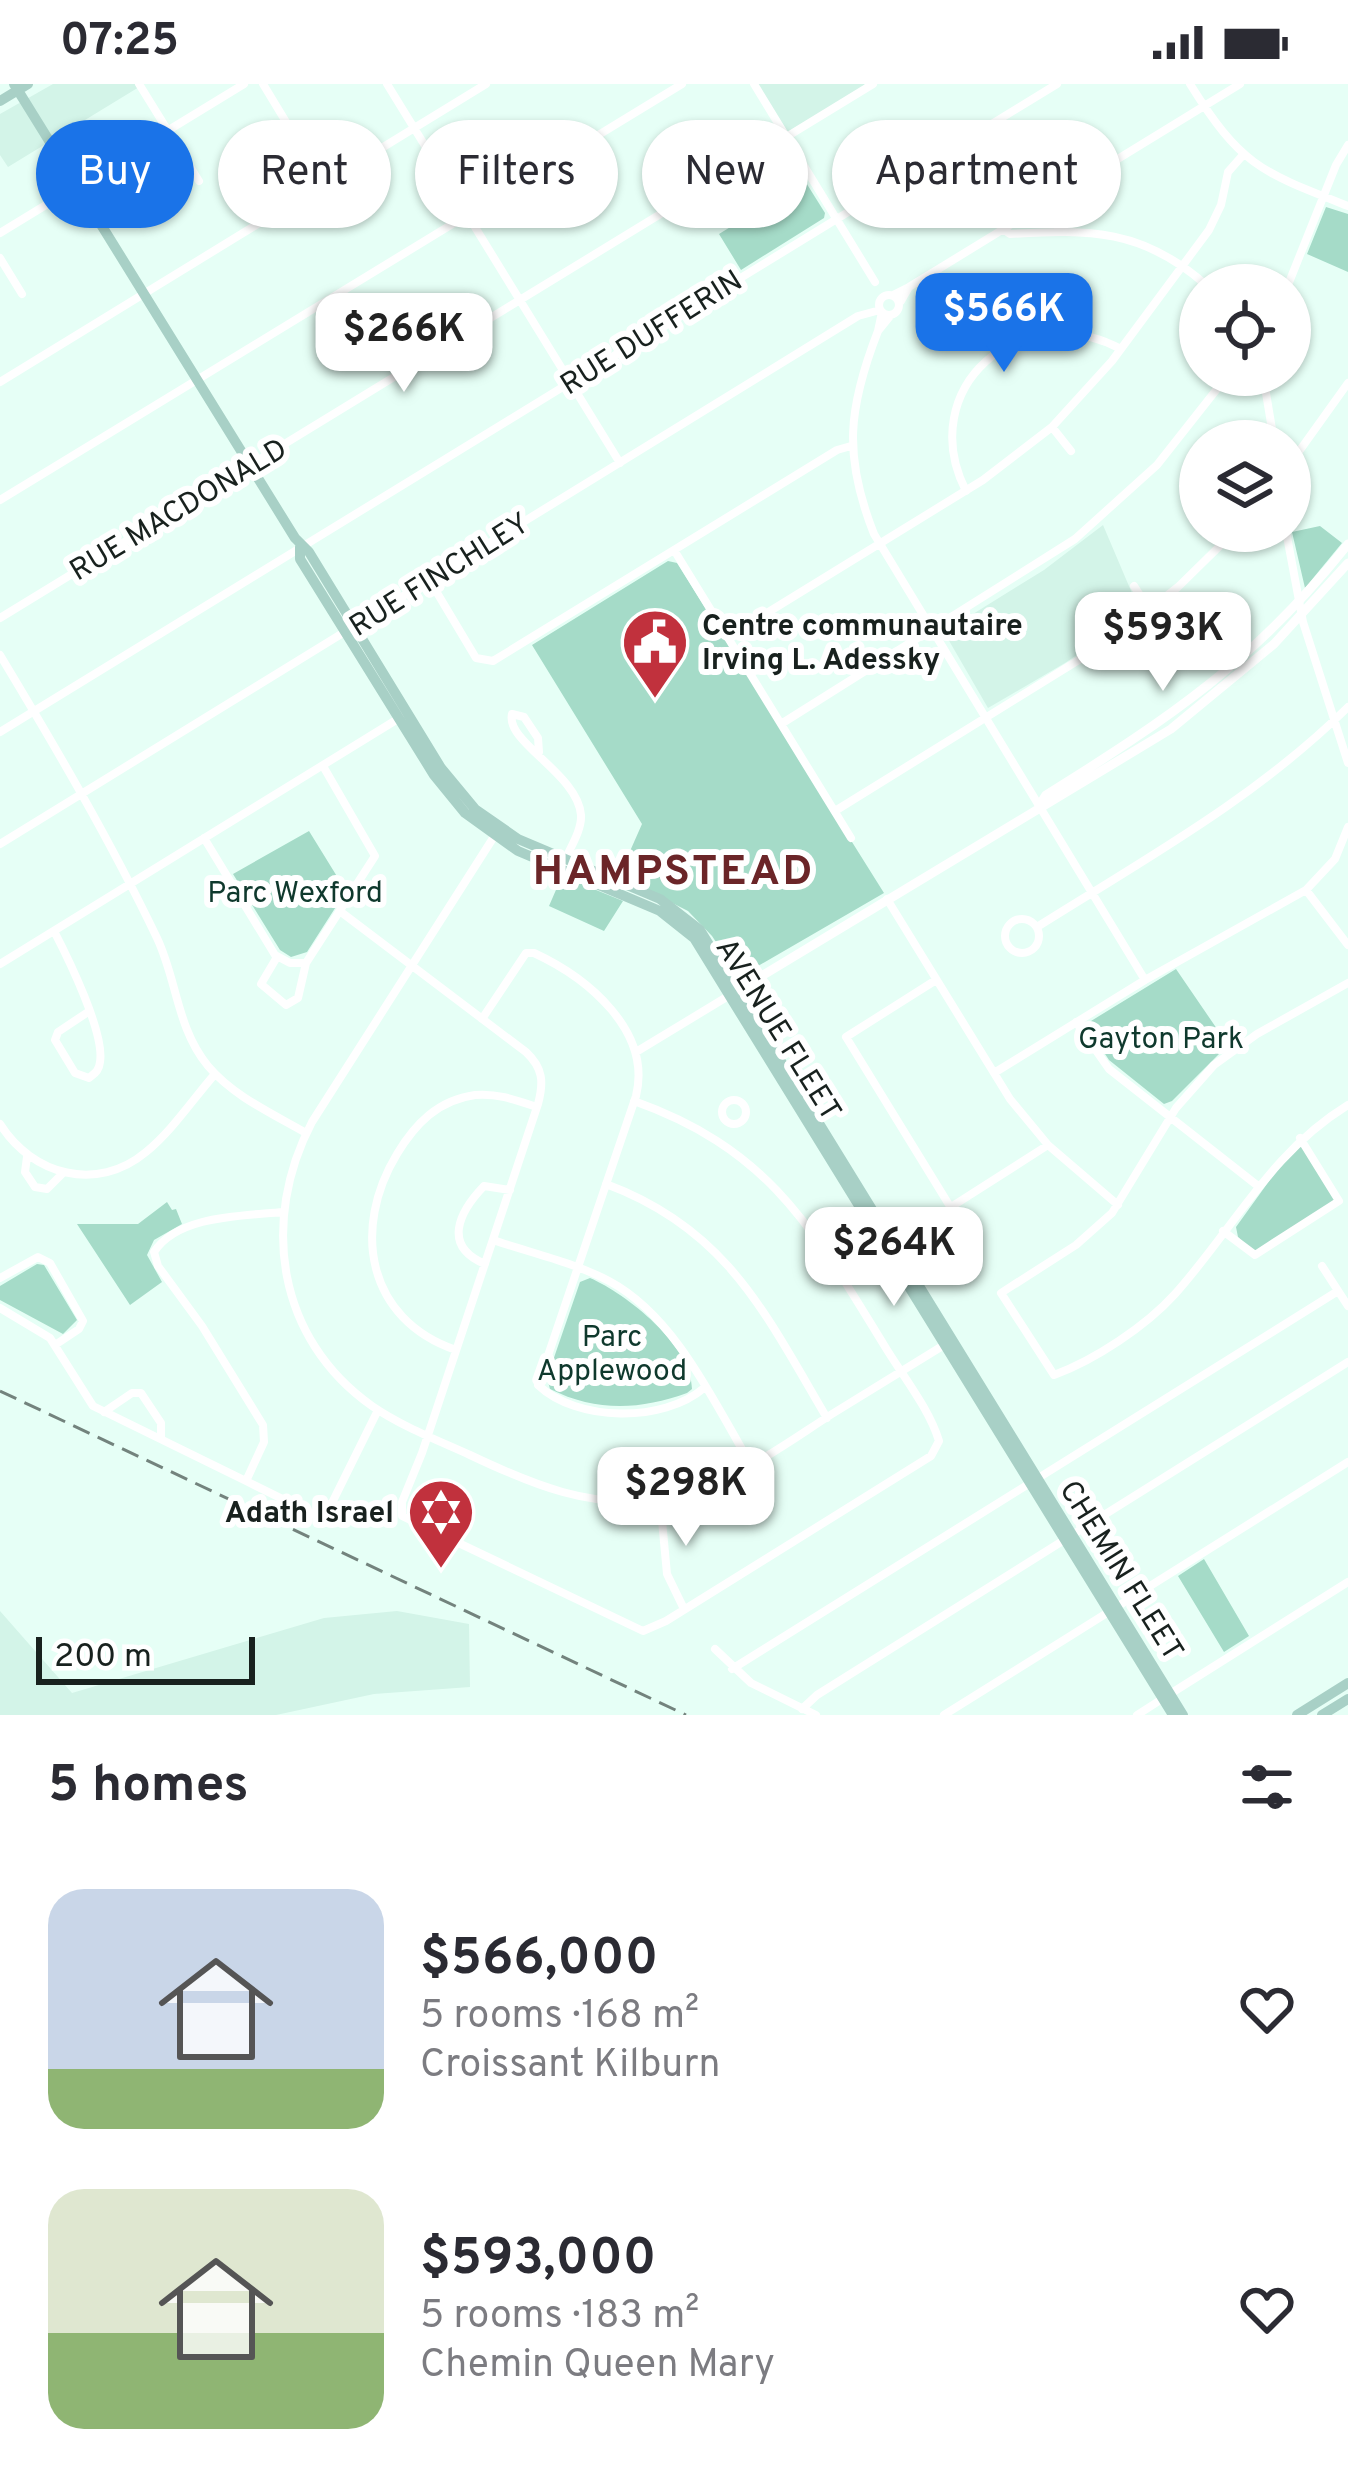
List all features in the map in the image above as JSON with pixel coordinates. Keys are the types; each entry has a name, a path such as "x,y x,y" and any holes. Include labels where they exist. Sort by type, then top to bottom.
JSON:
{"main road":[{"path":"0,101 18,86"},
{"name":"AVENUE FLEET","path":"18,86 39,120"},
{"name":"AVENUE FLEET","path":"104,228 300,547 309,552 403,716 454,786 497,833 563,864 660,899 700,931 1016,1452"},
{"name":"CHEMIN FLEET","path":"1016,1452 1166,1697 1183,1715"},
{"path":"1297,1715 1348,1683"},
{"name":"CHEMIN FLEET","path":"1166,1697 1172,1715"},
{"path":"1322,1715 1348,1699"}],"street":[{"path":"139,84 160,120"},
{"path":"185,120 244,84"},
{"path":"263,84 286,120"},
{"path":"387,84 415,131"},
{"path":"0,382 486,84"},
{"path":"618,123 682,84"},
{"path":"754,84 776,120"},
{"name":"RUE MACDONALD","path":"808,124 873,84"},
{"name":"RUE DUFFERIN","path":"998,120 1057,84"},
{"path":"1190,84 1223,136 1243,155 1274,176 1348,206"},
{"path":"1121,156 1240,84"},
{"path":"1297,264 1348,145"},
{"path":"1183,264 1216,218 1228,172 1243,155"},
{"path":"808,172 832,211"},
{"path":"194,173 199,181"},
{"path":"0,233 36,211"},
{"name":"RUE DUFFERIN","path":"0,732 832,222"},
{"name":"RUE MACDONALD","path":"0,618 642,225"},
{"path":"0,500 446,228"},
{"path":"475,228 620,464"},
{"path":"843,228 888,304"},
{"path":"1006,228 888,304 855,394 851,446 859,498 879,544 1145,980"},
{"path":"1003,230 1010,234 1058,229 1121,238 1179,265"},
{"path":"0,258 22,294"},
{"path":"728,637 966,491 1052,427 1121,349 1179,270"},
{"name":"RUE FINCHLEY","path":"0,844 858,316 888,304"},
{"path":"966,491 954,459 955,418 966,388 989,359 1016,340 1050,330 1086,333 1121,349"},
{"path":"1311,435 1348,383"},
{"path":"781,724 1046,560 1096,522 1176,444 1212,396"},
{"path":"1052,427 1071,451"},
{"path":"429,581 473,653 487,662 837,450 851,446"},
{"path":"1184,713 1299,603 1348,544"},
{"path":"674,550 851,838"},
{"path":"835,811 1100,648 1212,552"},
{"path":"1290,552 1302,616 1348,764"},
{"path":"637,1052 1039,806 1051,805 1257,661 1348,563"},
{"path":"1134,586 1150,610"},
{"path":"0,656 83,793 130,884 168,964 190,1040 215,1074 306,1133"},
{"path":"1036,927 1240,800 1348,707"},
{"path":"539,752 538,738 524,717 512,714 511,727 525,746 554,767 581,813 563,864"},
{"path":"0,964 403,716"},
{"path":"277,957 261,984 286,1005 298,998 306,963 375,856 323,766"},
{"path":"994,1073 1145,980 1306,890 1334,859 1348,826"},
{"path":"497,833 306,1133 291,1172 283,1212 286,1278 307,1336 340,1380 378,1410 528,1482 609,1501 659,1499 718,1483 752,1465 948,1342"},
{"path":"204,838 277,957 306,963"},
{"path":"1306,890 1348,945"},
{"path":"886,899 994,1073 1048,1145 1118,1205"},
{"path":"341,912 535,1061 543,1082 400,1510 406,1520 634,1630 652,1628 684,1609 934,1453 939,1441 805,1220 770,1181 716,1139 634,1101"},
{"path":"1018,919 1036,927 1039,938 1029,951 1018,952 1006,941 1006,930 1018,919"},
{"path":"54,931 80,983 88,1012 100,1062 89,1078 75,1073 55,1040 58,1032 88,1012"},
{"path":"482,1019 526,953 535,953 597,993 637,1052 634,1101 538,1385 589,1409 633,1412 685,1400 704,1388"},
{"path":"936,980 846,1037 951,1208"},
{"path":"1348,983 1232,1050 1169,1117 1118,1205 1076,1245 1001,1293 1054,1375 1153,1314 1175,1294 1300,1138 1348,1105"},
{"path":"1076,1022 1109,1069 1258,1186"},
{"path":"0,1124 27,1157 63,1173 100,1174 141,1156 215,1074"},
{"path":"456,1349 415,1327 385,1292 370,1243 376,1195 403,1144 437,1108 463,1097 490,1094 537,1107"},
{"path":"716,1139 727,1122"},
{"path":"1223,1231 1255,1256 1339,1201 1300,1138"},
{"path":"889,1246 1048,1145"},
{"path":"27,1157 25,1172 35,1187 47,1189 63,1173"},
{"path":"606,1184 667,1211 724,1258 826,1418"},
{"path":"485,1264 461,1247 459,1225 484,1186 510,1190"},
{"path":"246,1481 263,1447 263,1425 202,1326 154,1261 154,1252 171,1237 203,1223 283,1212"},
{"path":"493,1240 615,1285 646,1307 675,1340 752,1465"},
{"path":"0,1278 38,1257 50,1263 83,1321 79,1330 55,1345"},
{"path":"1322,1266 1348,1306"},
{"path":"732,1669 1338,1291"},
{"path":"0,1308 46,1335 88,1400 104,1412 315,1515 326,1515 378,1410"},
{"path":"802,1708 1348,1362"},
{"path":"104,1412 132,1393 141,1394 161,1424 161,1439"},
{"path":"944,1715 1348,1462"},
{"path":"659,1499 667,1574 684,1609"},
{"path":"1137,1715 1348,1582"},
{"path":"715,1648 732,1669 766,1692 815,1715"}],"shaded area":[{"path":"53,84 144,84 85,120 36,120 36,150 8,167 0,155 0,114"},
{"path":"754,84 864,84 867,88 808,124 808,120 776,120"},
{"path":"1103,525 1140,612 988,708 944,632 1044,570"},
{"path":"0,1611 72,1693 324,1618 397,1611 469,1624 470,1687 374,1694 276,1715 0,1715"}],"green space":[{"path":"808,186 825,213 824,218 741,270 719,234 729,228 808,228"},
{"path":"1326,207 1348,214 1348,272 1307,254"},
{"path":"1320,526 1342,543 1305,588 1297,552 1311,552 1311,528"},
{"path":"668,561 677,563 884,893 739,977 712,936 688,911 619,876 642,824 532,645"},
{"name":"Parc Wexford","path":"309,831 346,891 307,952 291,957 280,950 233,874"},
{"path":"562,876 623,901 604,931 549,906"},
{"name":"Gayton Park","path":"1176,969 1228,1045 1164,1104 1109,1060 1088,1028 1091,1021"},
{"path":"1300,1138 1339,1201 1255,1255 1238,1237 1236,1227"},
{"path":"167,1202 182,1224 154,1240 147,1255 162,1282 130,1305 77,1224 138,1224"},
{"path":"37,1264 44,1265 77,1320 63,1334 0,1300 0,1286"},
{"name":"Parc Applewood","path":"590,1278 655,1323 681,1356 692,1389 652,1403 618,1406 584,1402 550,1389 547,1378 580,1282"},
{"path":"1204,1559 1249,1636 1224,1652 1178,1576"}],"railway":[{"path":"0,1391 686,1715"}],"place":[{"name":"Centre communautaire Irving L. Adessky","path":"655,701"},
{"name":"Adath Israel","path":"441,1571"}],"district":[{"name":"HAMPSTEAD","path":"674,869"}]}
